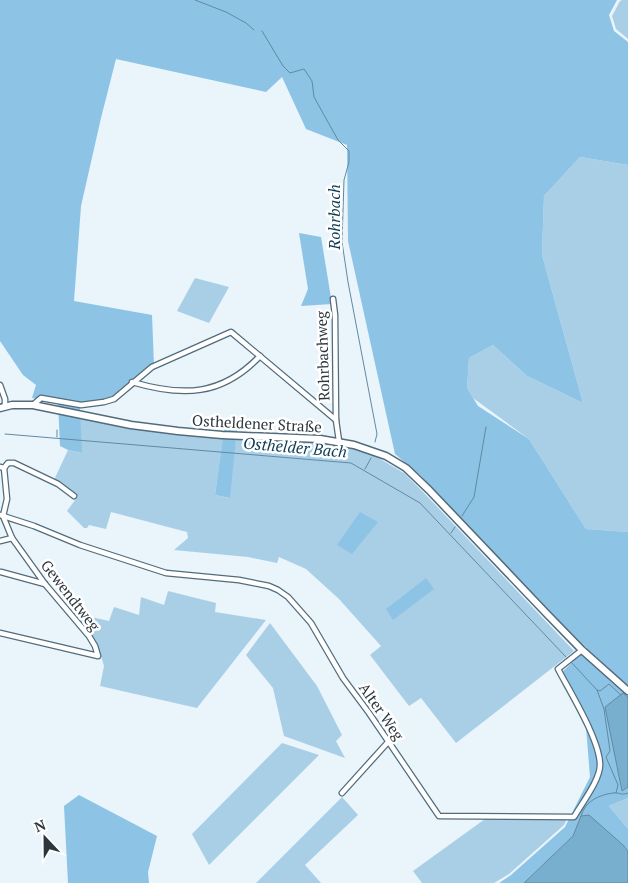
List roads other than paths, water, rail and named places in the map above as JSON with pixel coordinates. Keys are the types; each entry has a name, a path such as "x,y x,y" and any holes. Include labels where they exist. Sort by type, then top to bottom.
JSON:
{"main road":[{"name":"Ostheldener Straße","path":"3,407 33,405 132,425 178,431 339,441 386,456 406,468 429,490 582,650 628,691"}],"street":[{"name":"Rohrbachweg","path":"333,299 335,315 336,420 339,441"},
{"path":"33,405 41,398 81,405 114,399 152,366 231,332 336,420"},
{"path":"132,382 149,387 184,390 216,387 236,378 260,356"},
{"path":"0,385 5,399 3,407"},
{"path":"1,516 7,499 2,467 8,464 14,463 58,484 74,496"},
{"name":"Alter Weg","path":"1,516 34,526 80,545 166,573 239,580 269,586 278,590 288,597 311,623 344,678 439,816 574,817 597,778 600,765 591,733 558,670 582,650"},
{"name":"Gewendtweg","path":"0,633 98,656 89,636 45,584 12,538 1,516"},
{"path":"0,541 12,538"},
{"path":"1,572 45,584"},
{"path":"342,793 388,741"}],"waterway":[{"name":"Rohrbach","path":"195,0 226,12 246,23 254,30"},
{"name":"Rohrbach","path":"262,31 283,66 290,73 304,69 312,81 314,97 338,140 349,151 349,162 344,180 342,242 377,434 375,442"},
{"path":"462,516 474,497 486,427"},
{"path":"57,430 57,437"},
{"name":"Osthelder Bach","path":"5,434 351,463 420,503 566,657"},
{"name":"Rohrbach","path":"365,469 371,458"},
{"path":"451,533 455,527"},
{"name":"Osthelder Bach","path":"572,663 597,690 600,691 609,684 621,695"},
{"path":"597,690 604,709 610,751 606,757 618,785 616,793"},
{"path":"581,816 586,806 598,797 613,793 628,793"}]}
